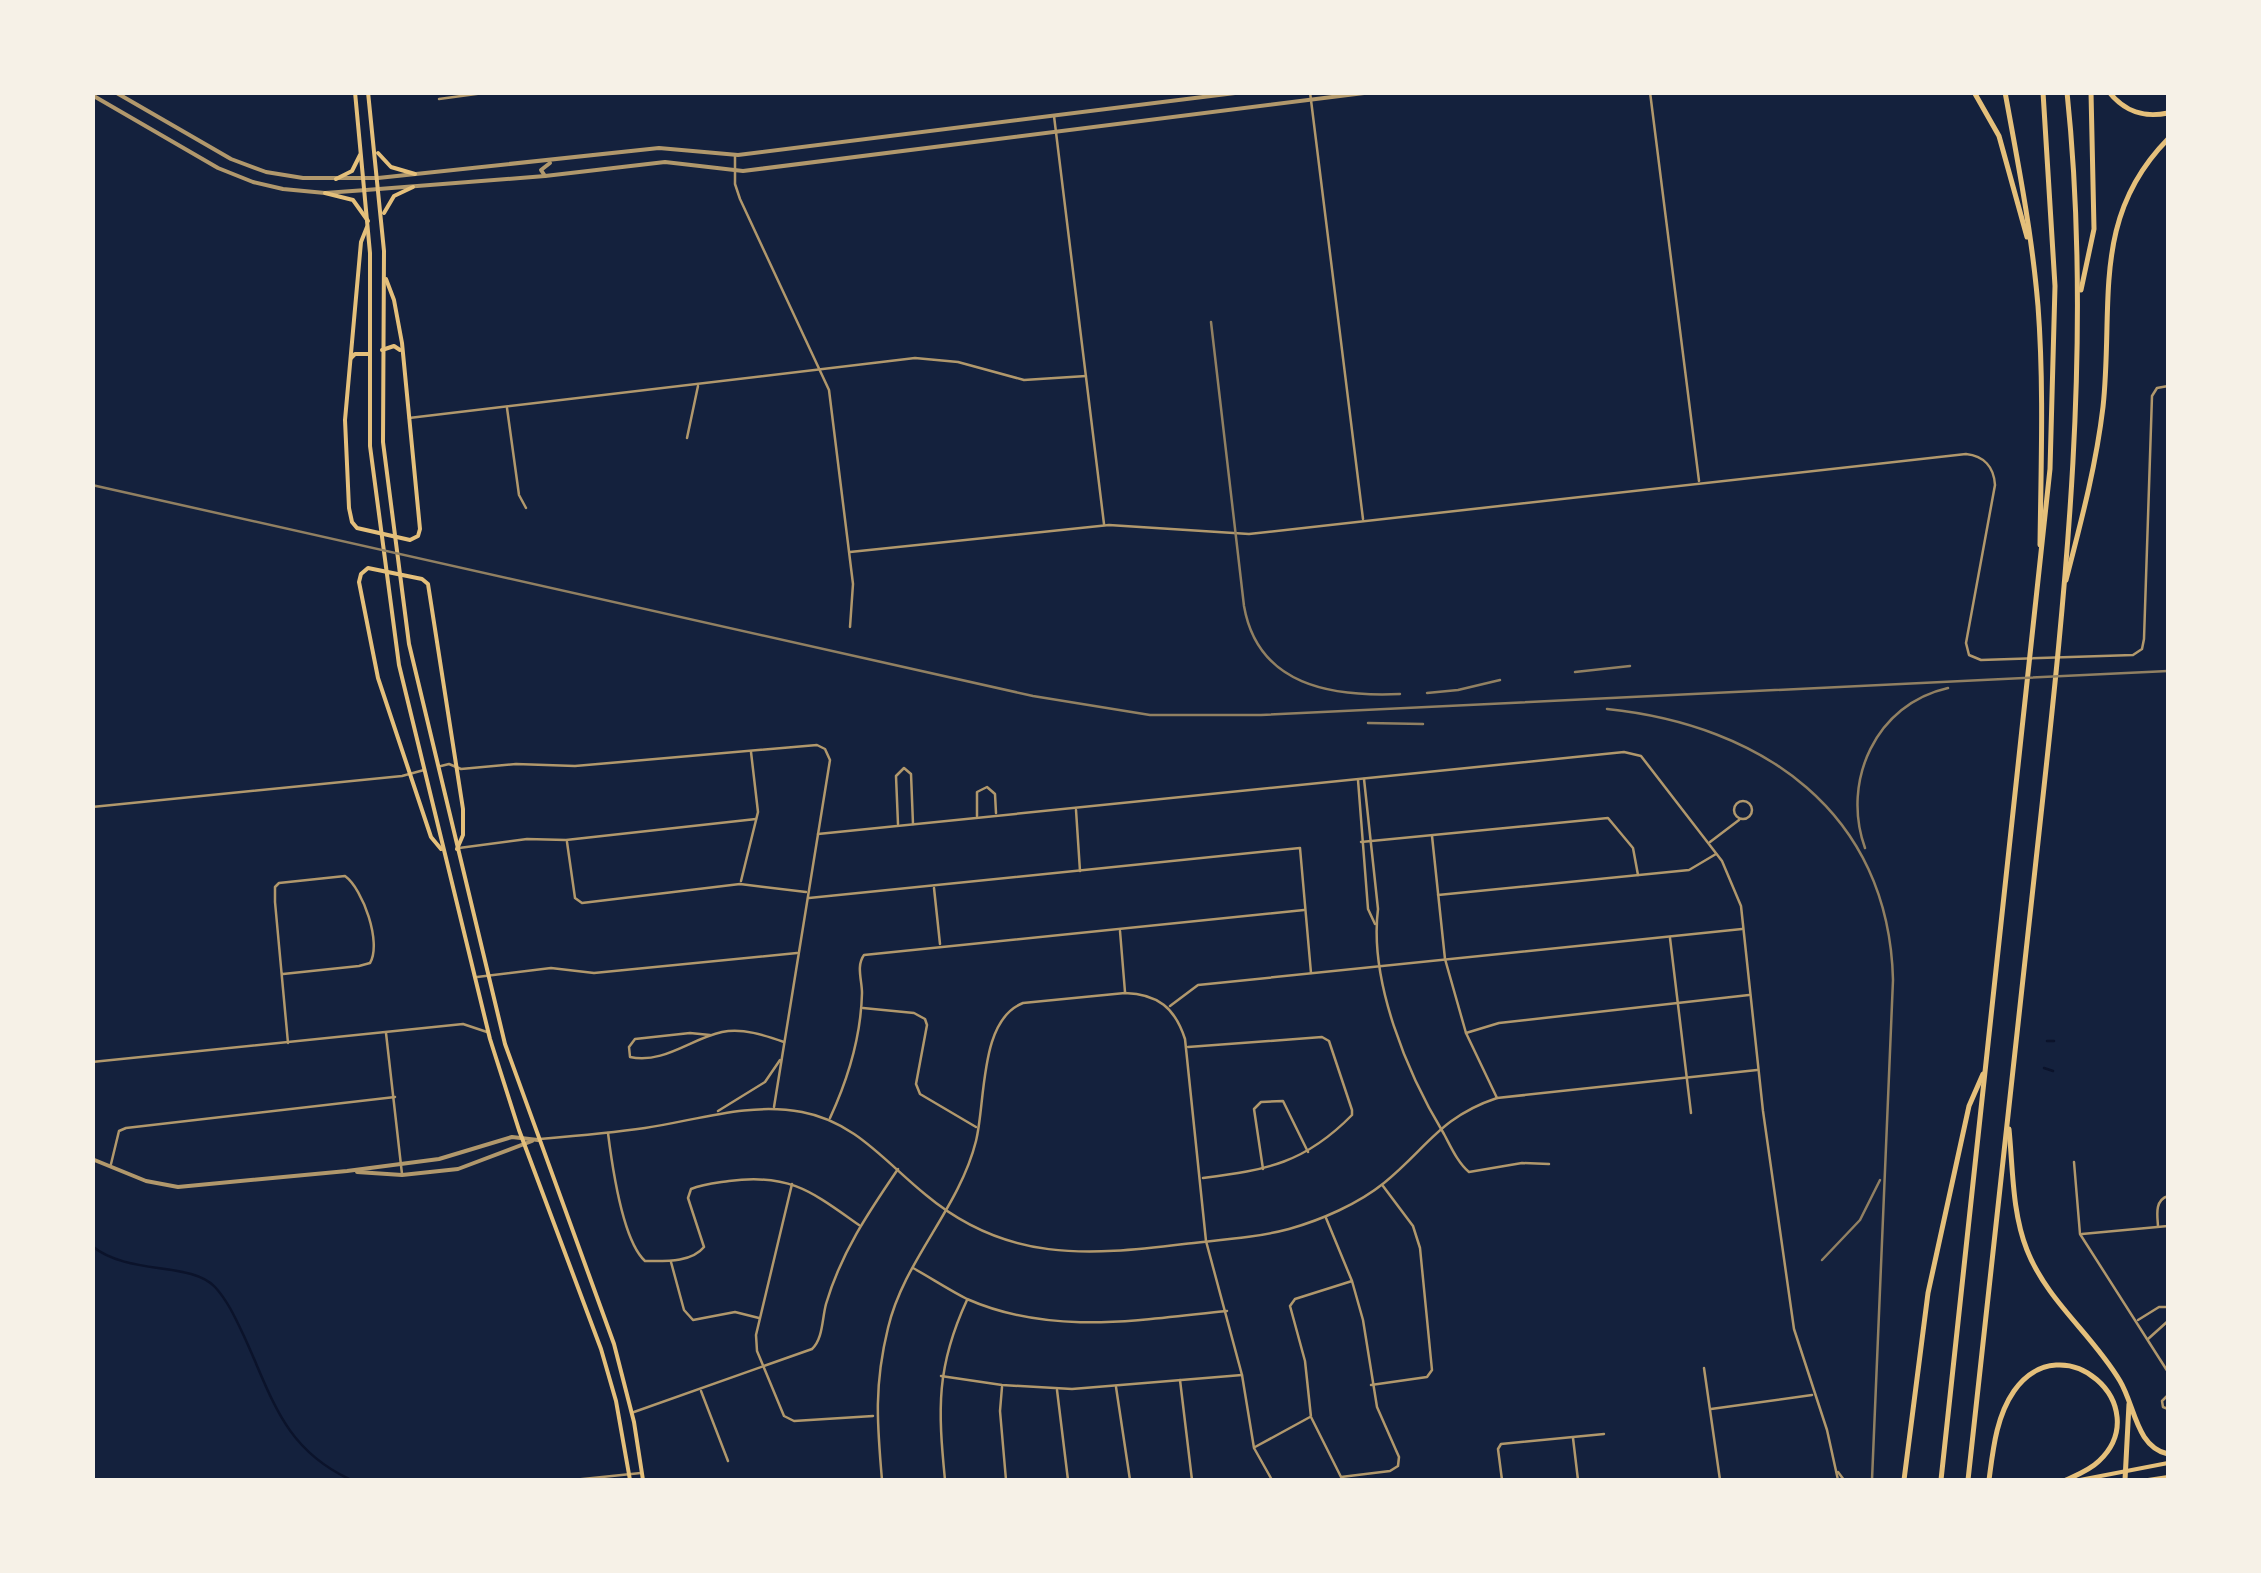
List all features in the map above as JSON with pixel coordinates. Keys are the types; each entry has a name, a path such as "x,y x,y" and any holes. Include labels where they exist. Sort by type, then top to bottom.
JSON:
{"main road":[{"path":"355,92 368,222 371,462 390,616 488,1032 523,1140 599,1342 630,1477"},
{"path":"368,92 382,218 383,442 411,654 505,1044 606,1323 632,1413 644,1480"},
{"path":"1974,92 1999,136 2033,259"},
{"path":"2005,92 2033,259 2041,365 2040,573"},
{"path":"1941,1480 2052,452 2056,346 2054,224 2043,92"},
{"path":"1968,1480 2054,700 2076,400 2078,228 2068,92"},
{"path":"2079,303 2094,229 2091,92"},
{"path":"2109,92 2121,105 2136,112 2168,113"},
{"path":"2062,594 2091,488 2098,445 2115,228 2135,178 2168,139"},
{"path":"375,148 391,167 416,174"},
{"path":"336,180 352,171 362,150"},
{"path":"382,218 394,196 413,187"},
{"path":"325,192 353,200 368,222"},
{"path":"368,222 361,242 345,420 349,508 354,525 369,532 416,539 420,531 396,307 384,275"},
{"path":"382,350 394,346 400,350"},
{"path":"350,358 369,354"},
{"path":"444,852 431,838 376,670 359,577 366,569 428,584 464,818 464,835 457,849"},
{"path":"1904,1480 1928,1292 1969,1106 1986,1066"},
{"path":"2008,1115 2016,1204 2027,1251 2043,1282 2115,1373 2145,1440 2155,1450 2168,1454"},
{"path":"1989,1480 1999,1424 2010,1397 2035,1372 2059,1365 2080,1368 2098,1378 2111,1396 2117,1418 2113,1440 2103,1457 2066,1480"},
{"path":"2125,1480 2129,1399"},
{"path":"2080,1480 2168,1463"},
{"path":"2148,1480 2168,1477"}],"street":[{"path":"115,92 238,162 283,176 336,180 659,148 735,155 1243,92"},
{"path":"438,99 491,92"},
{"path":"1310,92 1363,521"},
{"path":"92,94 236,176 274,188 325,192 545,176 664,162 735,171 1372,92"},
{"path":"1650,92 1699,482"},
{"path":"1054,116 1104,526"},
{"path":"735,155 740,199 830,394 854,587 850,627"},
{"path":"545,176 542,169 554,160"},
{"path":"408,418 922,358 954,361 1027,380 1086,376"},
{"path":"687,438 698,384"},
{"path":"850,552 1104,526 1241,534 1944,455 1975,455 1990,467 1996,485 1966,643 1969,655 1980,660 2132,655 2142,649 2144,639 2152,393 2168,386"},
{"path":"507,406 519,496 526,508"},
{"path":"438,767 574,766 817,745 825,748 830,760 774,1109"},
{"path":"740,884 756,819 751,750"},
{"path":"818,834 1624,752 1637,754 1717,854 1736,888 1794,1329 1838,1480"},
{"path":"898,826 896,776 904,768 911,774 912,824"},
{"path":"92,807 424,770"},
{"path":"1361,778 1371,841 1381,966 1406,1064 1464,1168 1470,1172 1522,1163 1549,1164"},
{"path":"1361,778 1361,842 1368,909 1376,927"},
{"path":"977,818 977,792 987,787 996,794 996,816"},
{"path":"1076,808 1080,870"},
{"path":"1361,842 1608,818 1633,848 1638,875"},
{"path":"457,849 756,819"},
{"path":"1708,843 1741,819"},
{"path":"1432,835 1446,959 1466,1033 1497,1098"},
{"path":"566,840 575,898 582,903 740,884 808,896 1300,848 1311,973"},
{"path":"1438,895 1689,870 1717,854"},
{"path":"282,974 370,963 374,937 357,885 345,876 279,883 275,887 282,974 288,1042"},
{"path":"934,886 940,947"},
{"path":"830,1120 851,1064 861,1008 860,958 1305,910"},
{"path":"1168,1007 1198,985 1744,928"},
{"path":"1120,929 1125,993"},
{"path":"1670,936 1691,1113"},
{"path":"475,977 551,968 594,973 798,952"},
{"path":"882,1480 876,1416 878,1374 889,1323 912,1268 963,1180 979,1129 992,1036 1011,1007 1023,1003 1125,993 1141,994 1168,1007 1180,1022 1202,1178 1206,1242 1242,1374 1254,1448 1272,1480"},
{"path":"1466,1033 1499,1023 1750,995"},
{"path":"861,1008 914,1013 925,1019 916,1084 920,1094 979,1129"},
{"path":"92,1062 463,1024 488,1032"},
{"path":"710,1035 654,1057 630,1057 628,1047 634,1039 690,1033 741,1031 785,1042"},
{"path":"386,1032 402,1175"},
{"path":"1186,1047 1310,1036 1329,1042 1352,1115 1308,1152 1263,1171 1202,1178"},
{"path":"712,1114 765,1082 783,1054"},
{"path":"92,1159 146,1181 178,1187 347,1172 440,1159 512,1137 538,1140 647,1128 712,1114 774,1109 830,1120 855,1133 947,1210 1002,1239 1046,1251 1111,1253 1263,1235 1326,1217 1382,1184 1440,1128 1470,1107 1497,1098 1759,1070"},
{"path":"111,1164 119,1131 126,1128 395,1097"},
{"path":"1263,1171 1254,1109 1261,1102 1283,1101 1308,1152"},
{"path":"608,1132 614,1185 637,1250 645,1261 670,1261 698,1254 704,1247 688,1198 691,1189 701,1184 754,1178 792,1183 810,1190 859,1226"},
{"path":"347,1172 402,1175 458,1169 523,1140"},
{"path":"2074,1162 2080,1234 2168,1372"},
{"path":"632,1413 812,1350 818,1343 835,1274 859,1226 898,1169"},
{"path":"792,1183 759,1318 757,1351 784,1416 794,1422 876,1416"},
{"path":"1371,1385 1426,1377 1432,1370 1420,1248 1413,1226 1382,1184"},
{"path":"2158,1227 2157,1207 2168,1196"},
{"path":"1326,1217 1352,1281 1363,1320 1371,1385 1399,1457 1398,1466 1390,1471 1341,1477 1311,1416 1306,1361 1290,1306 1295,1299 1352,1281"},
{"path":"2080,1234 2168,1226"},
{"path":"670,1261 684,1310 693,1320 736,1312 759,1318"},
{"path":"912,1268 967,1298 1016,1314 1077,1324 1227,1311"},
{"path":"944,1480 938,1410 941,1376 967,1298"},
{"path":"2136,1321 2168,1307"},
{"path":"2148,1339 2168,1321"},
{"path":"1704,1368 1720,1480"},
{"path":"941,1376 1002,1386 1057,1389 1242,1374"},
{"path":"1180,1379 1192,1480"},
{"path":"1116,1385 1130,1480"},
{"path":"1002,1386 1000,1411 1006,1480"},
{"path":"1057,1389 1068,1480"},
{"path":"700,1390 728,1460"},
{"path":"1710,1409 1815,1394"},
{"path":"2168,1395 2162,1401 2168,1409"},
{"path":"1254,1448 1311,1416"},
{"path":"1502,1480 1498,1449 1501,1444 1604,1434"},
{"path":"1573,1437 1578,1480"},
{"path":"1837,1471 1844,1480"},
{"path":"573,1480 642,1473"}],"waterway":[{"path":"2047,1041 2054,1041"},
{"path":"2044,1068 2053,1071"},
{"path":"92,1246 123,1261 190,1274 215,1287 234,1315 282,1418 308,1452 349,1479"}],"railway":[{"path":"1211,322 1244,606 1252,633 1265,654 1302,681 1349,693 1400,694"},
{"path":"92,485 1033,696 1150,715 1261,715 2168,671"},
{"path":"1575,672 1630,666"},
{"path":"1427,693 1500,680"},
{"path":"1865,848 1858,797 1870,749 1901,710 1948,688"},
{"path":"1607,709 1664,718 1717,734 1765,757 1807,788 1842,825 1868,869 1886,921 1893,980 1872,1480"},
{"path":"1368,723 1423,724"},
{"path":"1822,1260 1860,1220 1880,1180"}]}
